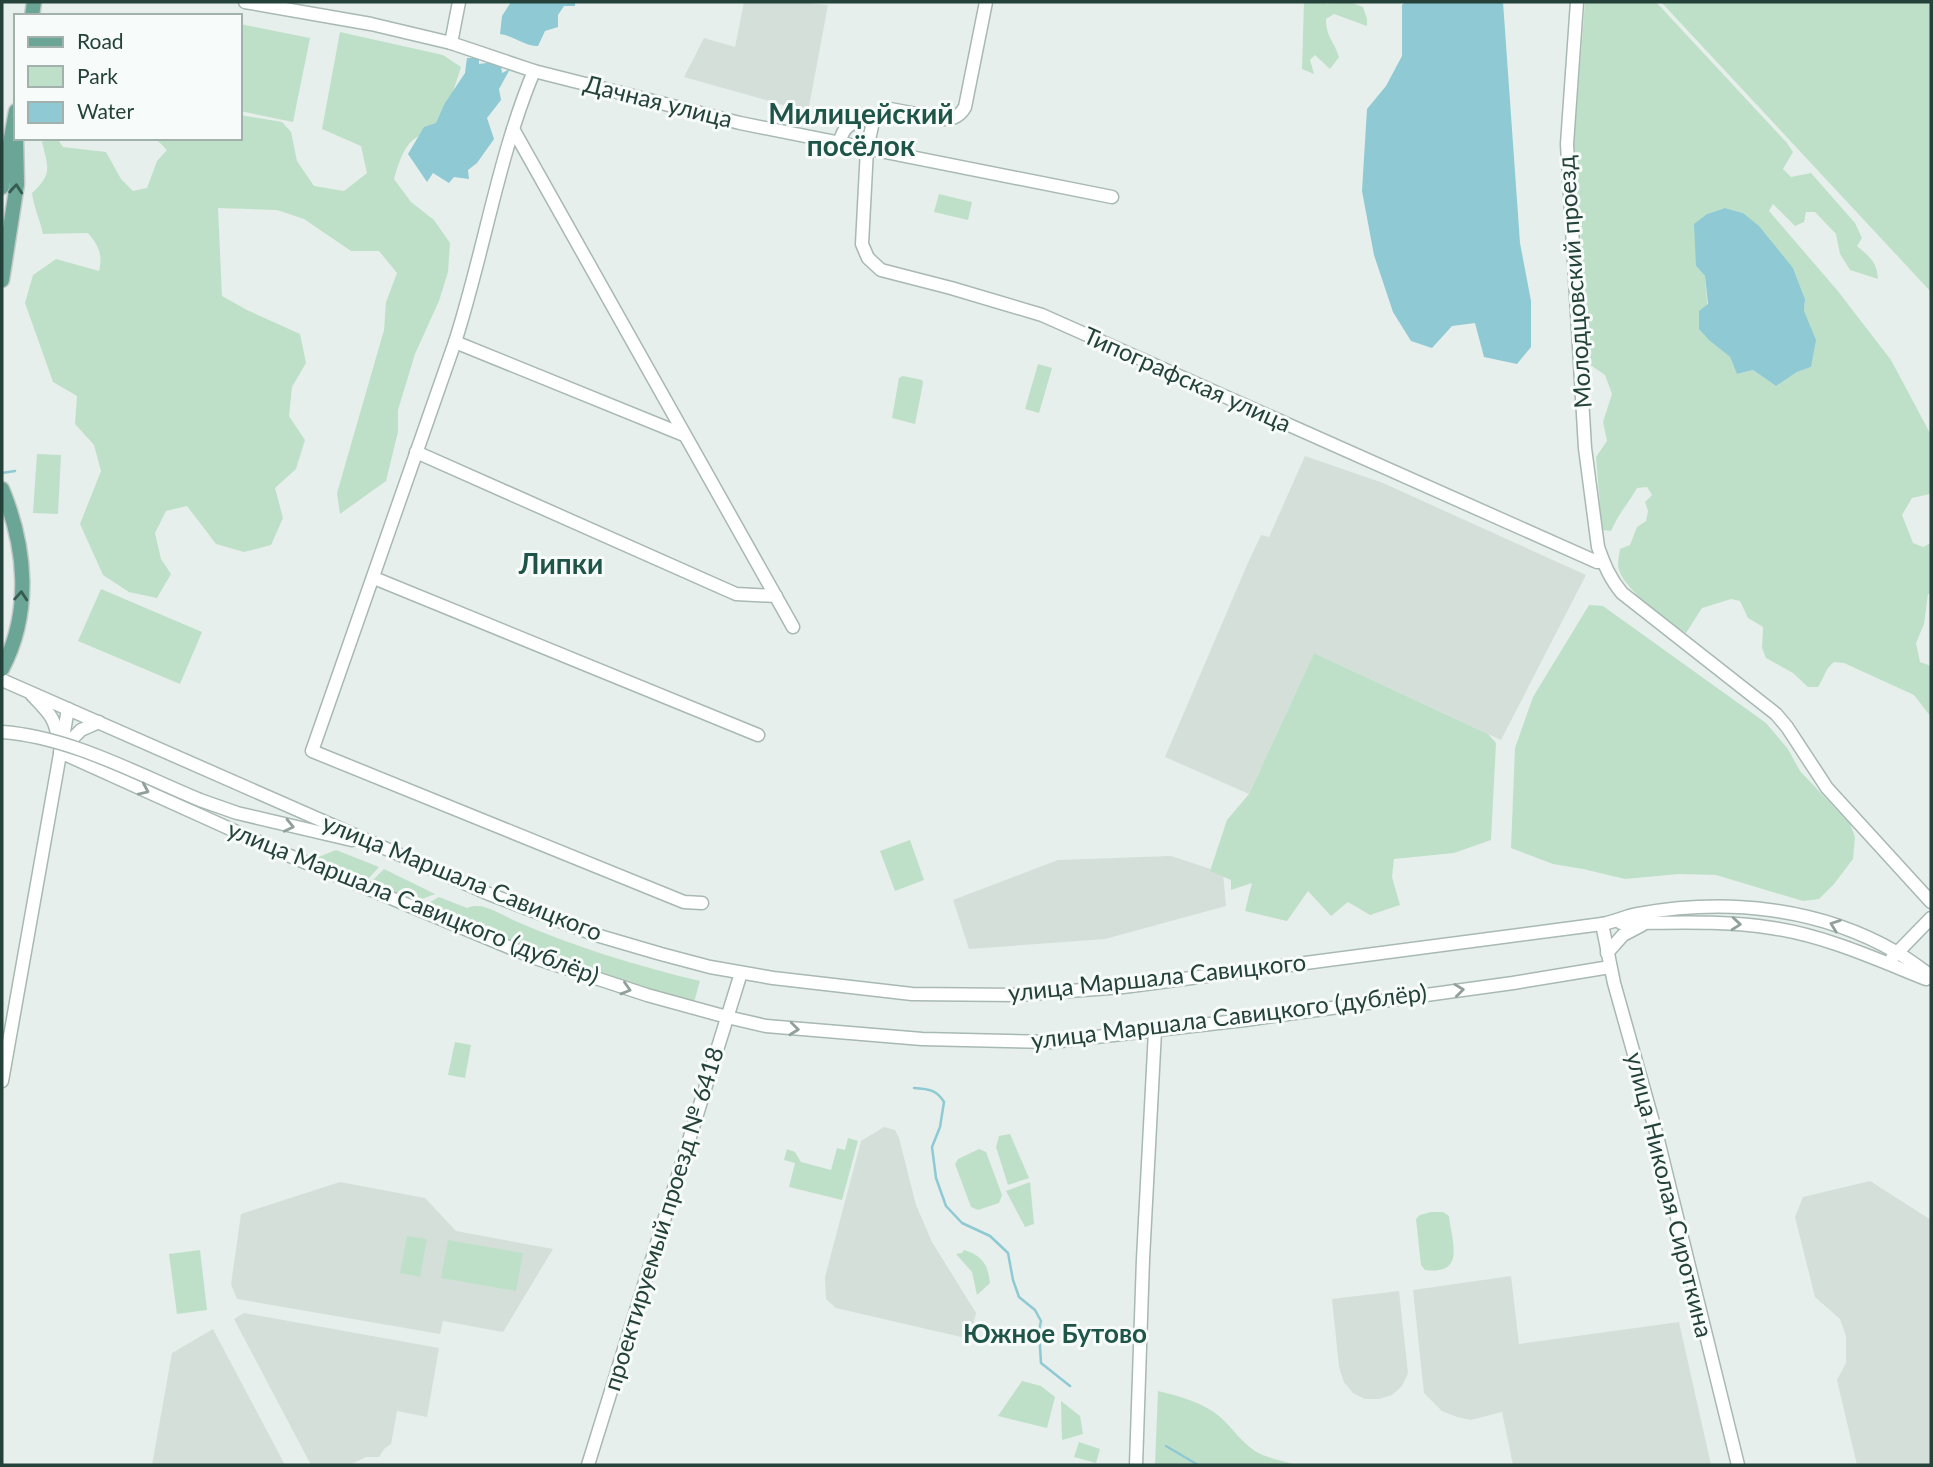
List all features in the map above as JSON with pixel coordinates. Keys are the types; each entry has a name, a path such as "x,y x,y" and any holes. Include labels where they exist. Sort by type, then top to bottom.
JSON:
{"main road":[{"path":"2,187 14,120"},
{"path":"2,281 17,184 16,140"},
{"path":"2,489 16,525 23,572 19,618 14,640 2,669"}],"street":[{"name":"Дачная улица","path":"245,2 370,24 451,43 534,71 740,123 1112,197"},
{"path":"451,43 459,2"},
{"path":"840,142 841,135 857,120 874,117 884,110 944,119 961,114 965,107 986,2"},
{"name":"Молодцовский проезд","path":"1577,2 1567,144 1585,448 1598,547 1603,562 1615,585 1629,600 1776,714 1827,788 1931,902"},
{"path":"534,71 513,129 470,295 455,342 312,751 684,902 702,903"},
{"name":"Типографская улица","path":"874,117 867,149 862,244 868,258 881,270 1042,315 1481,512 1597,562 1603,562"},
{"path":"513,129 793,628"},
{"path":"455,342 684,435"},
{"path":"416,452 736,594 776,596"},
{"path":"374,578 758,734"},
{"name":"улица Маршала Савицкого","path":"2,680 489,894 596,935 741,973 853,989 912,994 1017,995 1123,986 1604,924 1637,914 1697,907 1755,908 1809,917 1864,936 1897,952 1931,979"},
{"path":"30,692 53,718 57,727 60,752"},
{"path":"2,1081 68,709"},
{"path":"60,752 69,739 99,722"},
{"path":"2,732 42,738 70,746 237,813 381,846"},
{"name":"улица Маршала Савицкого (дублёр)","path":"60,752 290,856 535,958 608,984 727,1017 791,1029 922,1039 1052,1042 1513,984 1610,967"},
{"path":"1886,964 1931,918"},
{"path":"1604,924 1699,921 1772,928 1839,945 1931,979"},
{"path":"1607,953 1623,935 1648,923"},
{"name":"улица Николая Сироткина","path":"1604,924 1610,967 1657,1136 1738,1465"},
{"name":"проектируемый проезд № 6418","path":"588,1465 741,973"},
{"path":"1136,1465 1155,1031"}],"shaded area":[{"path":"744,2 828,5 808,112 684,77 704,38 735,47"},
{"path":"1305,456 1383,483 1586,575 1501,740 1314,653 1249,794 1165,757 1247,565 1261,535 1269,537"},
{"path":"1171,856 1223,873 1226,906 1105,939 969,949 953,900 1058,860"},
{"path":"884,1127 895,1130 899,1138 916,1205 932,1242 976,1313 972,1330 961,1337 836,1308 826,1299 825,1277 861,1141"},
{"path":"1870,1181 1931,1220 1931,1465 1857,1465 1837,1380 1846,1363 1846,1336 1840,1319 1815,1297 1795,1217 1803,1197"},
{"path":"340,1182 425,1198 456,1231 553,1249 503,1332 443,1321 440,1334 237,1299 231,1284 241,1214"},
{"path":"1511,1276 1519,1344 1679,1322 1711,1465 1513,1465 1502,1412 1471,1420 1442,1411 1424,1393 1413,1290"},
{"path":"1399,1291 1408,1373 1402,1386 1392,1395 1365,1399 1353,1393 1344,1382 1339,1367 1332,1299"},
{"path":"244,1313 439,1348 427,1417 397,1411 391,1444 379,1457 366,1457 350,1465 311,1465 234,1319"},
{"path":"213,1329 285,1465 152,1465 172,1353"}],"green space":[{"path":"1304,2 1350,2 1363,7 1367,19 1367,26 1334,14 1326,19 1329,35 1339,57 1330,69 1315,55 1310,60 1314,74 1302,69"},
{"path":"1585,2 1656,2 1787,143 1793,152 1783,169 1791,177 1811,173 1855,223 1862,238 1857,246 1872,260 1878,279 1850,270 1840,254 1836,234 1815,212 1806,212 1804,222 1795,226 1773,204 1769,211 1837,290 1891,360 1931,435 1930,494 1912,498 1902,515 1913,543 1923,547 1931,543 1931,594 1928,594 1924,624 1916,643 1920,662 1931,666 1931,717 1914,695 1844,663 1834,662 1818,687 1808,687 1793,673 1766,658 1762,648 1763,627 1748,618 1740,601 1731,599 1702,608 1686,633 1646,604 1621,575 1618,566 1620,549 1630,545 1637,527 1646,521 1648,511 1645,502 1652,495 1647,487 1637,488 1611,531 1602,530 1596,457 1607,441 1603,422 1612,394 1605,375 1589,364 1574,142","holes":["1725,208 1743,213 1793,268 1805,299 1811,367 1797,372 1776,386 1753,370 1737,374 1730,357 1710,341 1705,276 1696,266 1696,251 1707,214"]},
{"path":"1661,2 1931,2 1931,292"},
{"path":"242,24 310,38 293,122 242,111"},
{"path":"340,32 443,55 461,67 437,130 419,136 407,146 394,179 411,202 434,220 450,243 448,272 439,301 415,354 398,410 398,432 386,481 340,514 337,493 384,330 386,302 397,273 379,251 351,251 304,219 277,210 218,208 222,296 300,334 306,363 292,387 289,416 305,440 296,469 275,488 283,518 271,545 244,552 216,544 187,506 166,511 155,533 161,559 171,574 157,598 129,592 103,575 80,524 101,471 94,445 75,424 77,396 53,382 25,303 33,275 56,259 99,271 101,260 95,242 88,233 43,234 32,193 43,181 47,170 42,142 58,140 63,147 106,152 121,179 133,191 147,188 157,161 167,150 157,140 242,140 242,115 282,122 291,132 297,161 314,186 344,191 367,173 361,146 322,129"},
{"path":"939,194 972,202 968,220 934,212"},
{"path":"1038,364 1052,368 1039,413 1025,409"},
{"path":"903,376 922,380 923,383 915,424 892,418 899,378"},
{"path":"37,454 61,455 58,514 33,513"},
{"path":"101,589 202,632 180,684 78,641"},
{"path":"1589,605 1603,606 1766,723 1788,749 1800,771 1850,824 1855,837 1853,859 1819,899 1803,901 1716,875 1679,874 1625,879 1553,864 1511,848 1515,748 1533,697"},
{"path":"1314,653 1488,734 1496,743 1491,840 1454,853 1394,859 1392,877 1400,905 1370,915 1348,902 1331,916 1308,891 1287,921 1245,911 1252,883 1231,890 1231,880 1210,871 1227,820 1249,794"},
{"path":"910,840 924,880 895,891 880,851"},
{"path":"336,850 379,867 368,879 316,858"},
{"path":"384,869 435,894 417,901 372,881"},
{"path":"439,897 467,908 485,907 581,947 700,981 694,1002 558,959 425,905"},
{"path":"455,1042 471,1045 465,1078 448,1075"},
{"path":"1010,1134 1029,1178 1008,1185 996,1147 999,1136"},
{"path":"848,1138 858,1141 842,1200 789,1187 795,1163 784,1160 787,1149 795,1152 801,1162 831,1170 837,1148 845,1150"},
{"path":"979,1149 986,1152 1002,1195 999,1203 978,1210 971,1207 955,1164 958,1159"},
{"path":"1030,1182 1034,1224 1025,1227 1006,1191"},
{"path":"1431,1212 1443,1212 1449,1216 1454,1246 1451,1262 1438,1270 1425,1270 1421,1265 1416,1219"},
{"path":"407,1236 427,1239 420,1277 400,1273"},
{"path":"448,1240 523,1253 516,1291 441,1278"},
{"path":"200,1250 207,1310 177,1314 169,1254"},
{"path":"964,1250 980,1258 988,1271 990,1283 977,1295 972,1272 956,1254"},
{"path":"1022,1381 1041,1386 1055,1397 1047,1428 998,1416"},
{"path":"1158,1391 1198,1403 1219,1416 1255,1451 1296,1465 1155,1465"},
{"path":"1061,1401 1080,1416 1083,1434 1062,1440"},
{"path":"1079,1442 1100,1449 1096,1463 1074,1457"}],"water":[{"path":"511,2 575,2 575,6 564,6 558,15 558,27 545,31 538,46 500,34 502,16"},
{"path":"1405,2 1503,2 1520,243 1531,301 1531,347 1517,364 1484,357 1475,323 1452,326 1432,348 1411,341 1393,312 1374,255 1362,191 1367,109 1386,86 1402,56 1402,5"},
{"path":"467,58 479,58 479,64 494,62 501,66 502,73 510,69 499,89 501,100 487,118 494,139 477,163 468,170 469,179 454,177 449,183 433,173 427,182 408,154 424,127 436,123 445,103 465,73"},
{"path":"1725,208 1743,213 1759,226 1793,268 1805,299 1804,311 1816,340 1811,367 1797,372 1776,386 1753,370 1737,374 1730,357 1699,329 1699,311 1708,304 1705,276 1696,266 1694,224 1707,214"}],"waterway":[{"path":"2,473 15,471"},
{"path":"914,1088 932,1091 944,1102 940,1127 932,1147 936,1178 946,1206 962,1223 990,1236 1008,1253 1019,1297 1035,1310 1041,1321 1041,1363 1070,1386"},
{"path":"1166,1446 1198,1465"}],"district":[{"name":"Милицейский посёлок","path":"861,130"},
{"name":"Липки","path":"561,564"},
{"name":"Южное Бутово","path":"1055,1334"}]}
